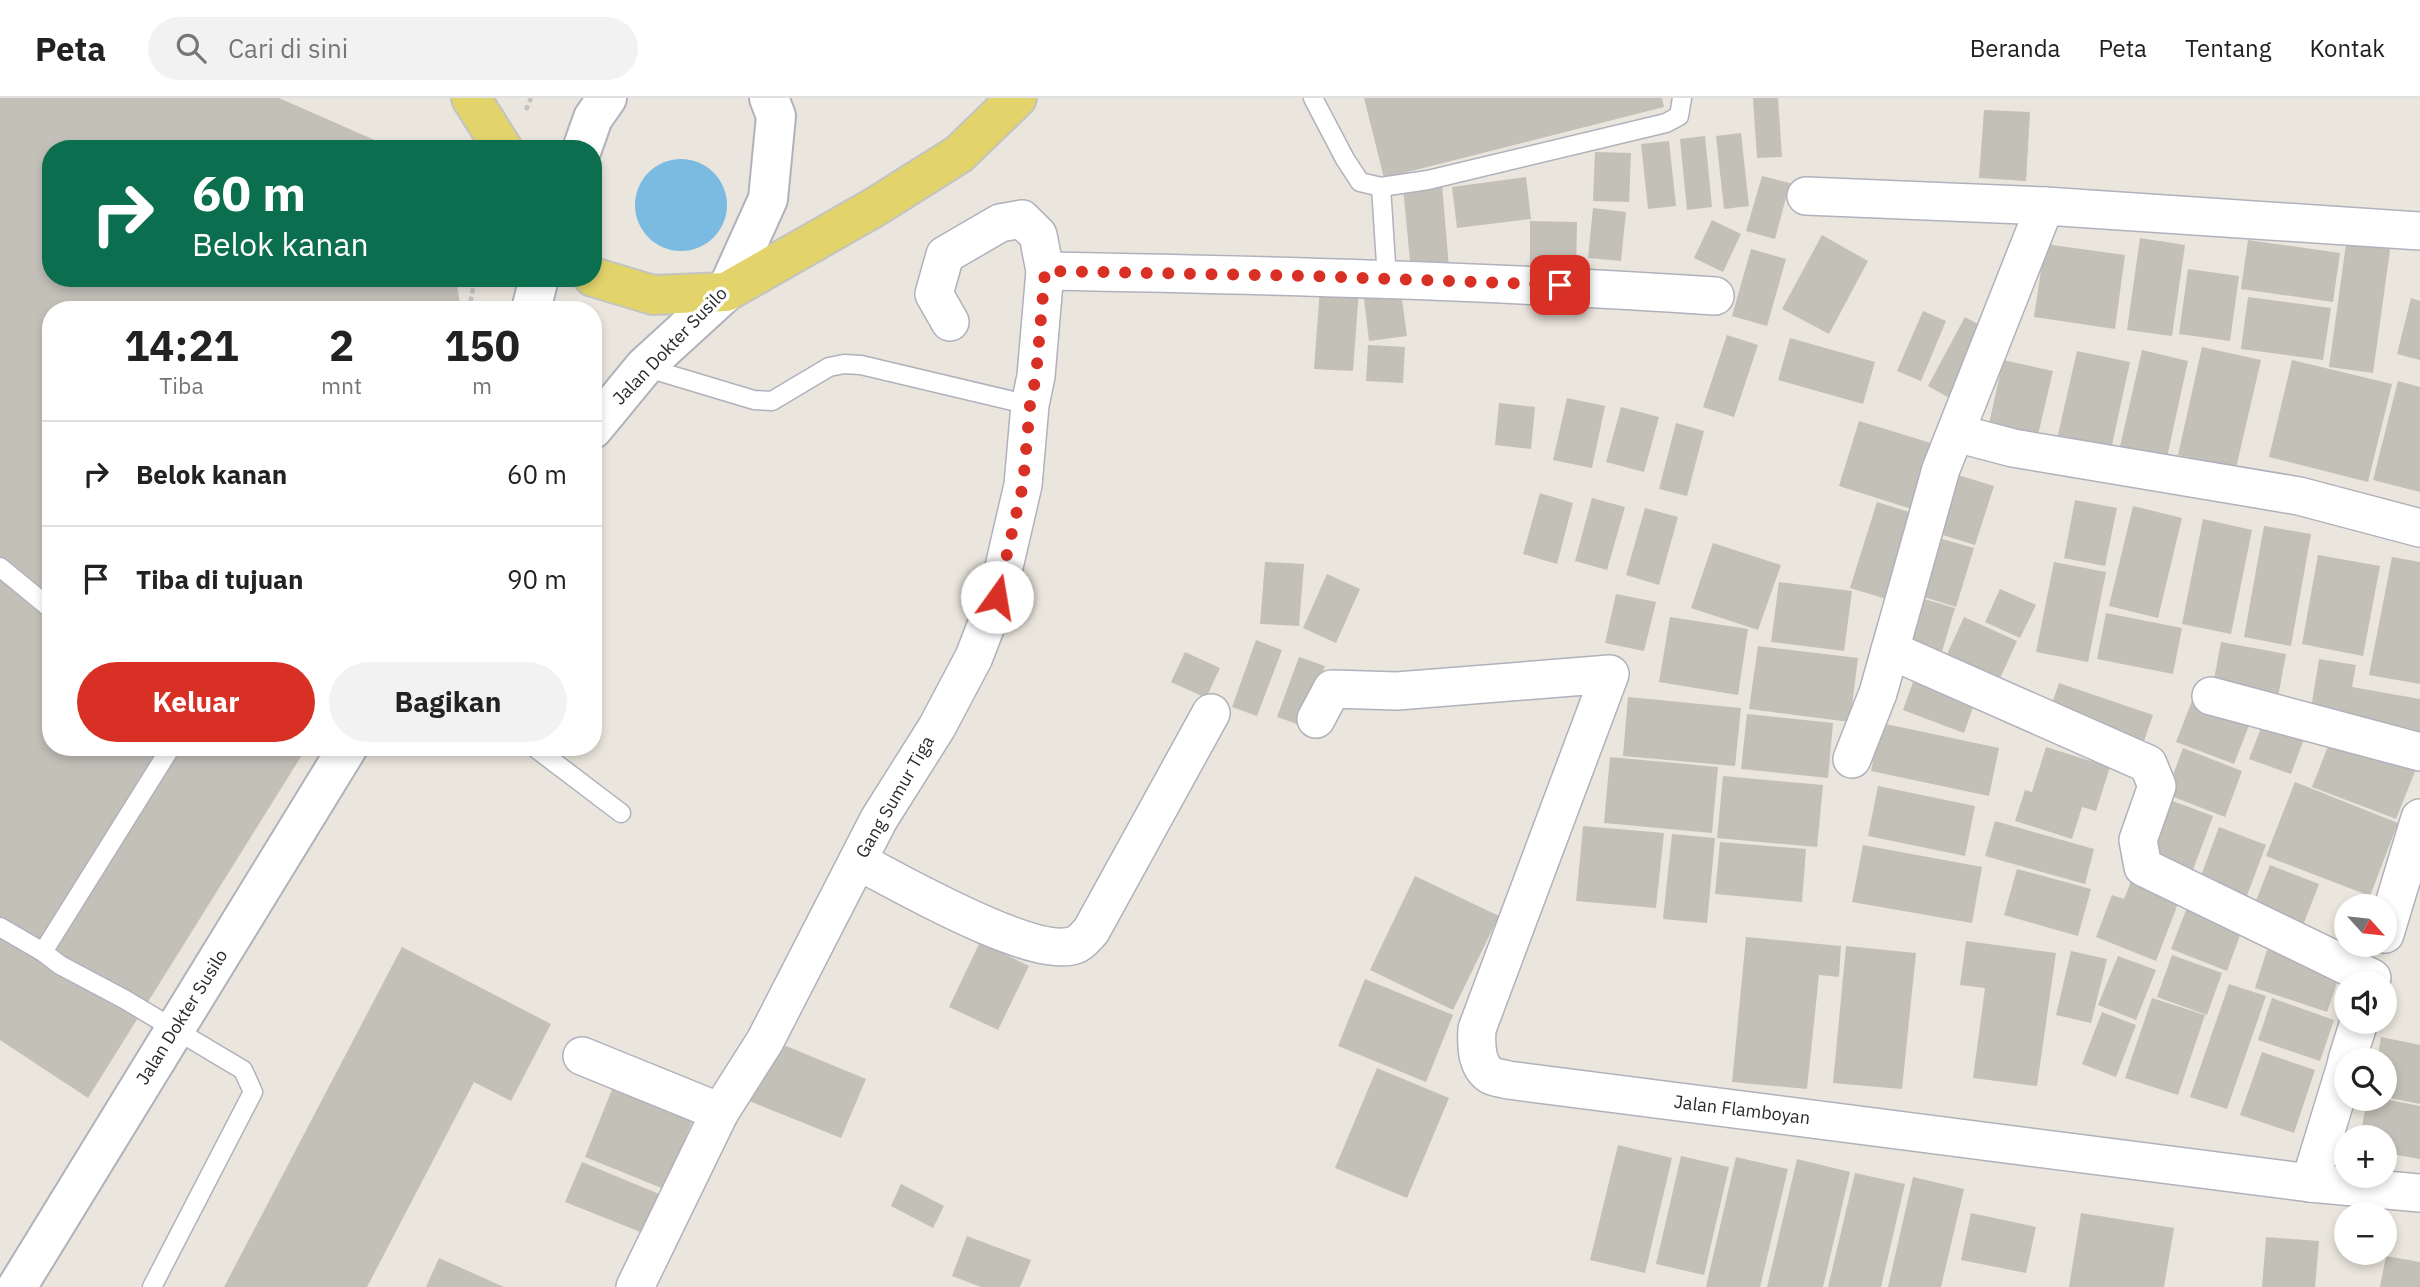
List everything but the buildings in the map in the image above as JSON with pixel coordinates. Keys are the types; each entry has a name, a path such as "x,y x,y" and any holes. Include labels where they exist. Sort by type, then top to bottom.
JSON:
{"main road":[{"path":"471,98 497,140"},
{"path":"585,140 593,118 607,98"},
{"name":"Jalan Dokter Susilo","path":"602,418 644,368 726,292 768,199 776,116 769,98"},
{"path":"602,280 653,295 726,292 875,207 959,154 1017,98"},
{"name":"Jalan Dokter Susilo","path":"17,1287 342,756"}],"street":[{"path":"1806,196 2045,206 2420,231"},
{"path":"1852,759 1878,693 1931,500 2045,206"},
{"name":"Gang Sumur Tiga","path":"635,1287 720,1112 765,1041 858,861 904,777 937,727 974,657 997,597 1023,485 1045,271 1038,234 1022,219 1000,223 945,255 934,294 950,321"},
{"path":"1045,271 1560,285 1715,296"},
{"path":"1956,433 2013,448 2299,496 2420,528"},
{"path":"1890,650 2148,764 2157,786 2138,840 2143,867 2375,969"},
{"name":"Jalan Flamboyan","path":"1316,719 1332,689 1397,691 1610,674 1477,1029 1476,1048 1490,1075 1508,1080 2311,1183 2420,1193"},
{"path":"2211,696 2420,752"},
{"path":"858,861 968,918 1023,941 1058,946 1076,945 1091,931 1211,713"},
{"path":"2397,894 2420,818"},
{"path":"582,1056 720,1112"},
{"path":"2311,1183 2334,1105"}],"lane":[{"path":"1313,98 1360,182 1381,187 1428,180 1665,123 1679,116 1683,105 1682,98"},
{"path":"1381,187 1387,279"},
{"path":"644,368 754,400 772,401 829,367 861,365 1030,405"},
{"path":"0,567 42,602"},
{"path":"43,952 165,756"},
{"path":"546,756 621,813"},
{"path":"0,928 243,1070 253,1092 152,1287"}],"water":[{"path":"681,159 699,162 714,172 724,187 727,205 724,223 714,238 699,248 681,251 663,248 648,238 638,223 635,205 638,187 648,172 663,162"}],"route":[{"path":"997,597 1023,485 1045,271 1310,276 1560,285"}]}
